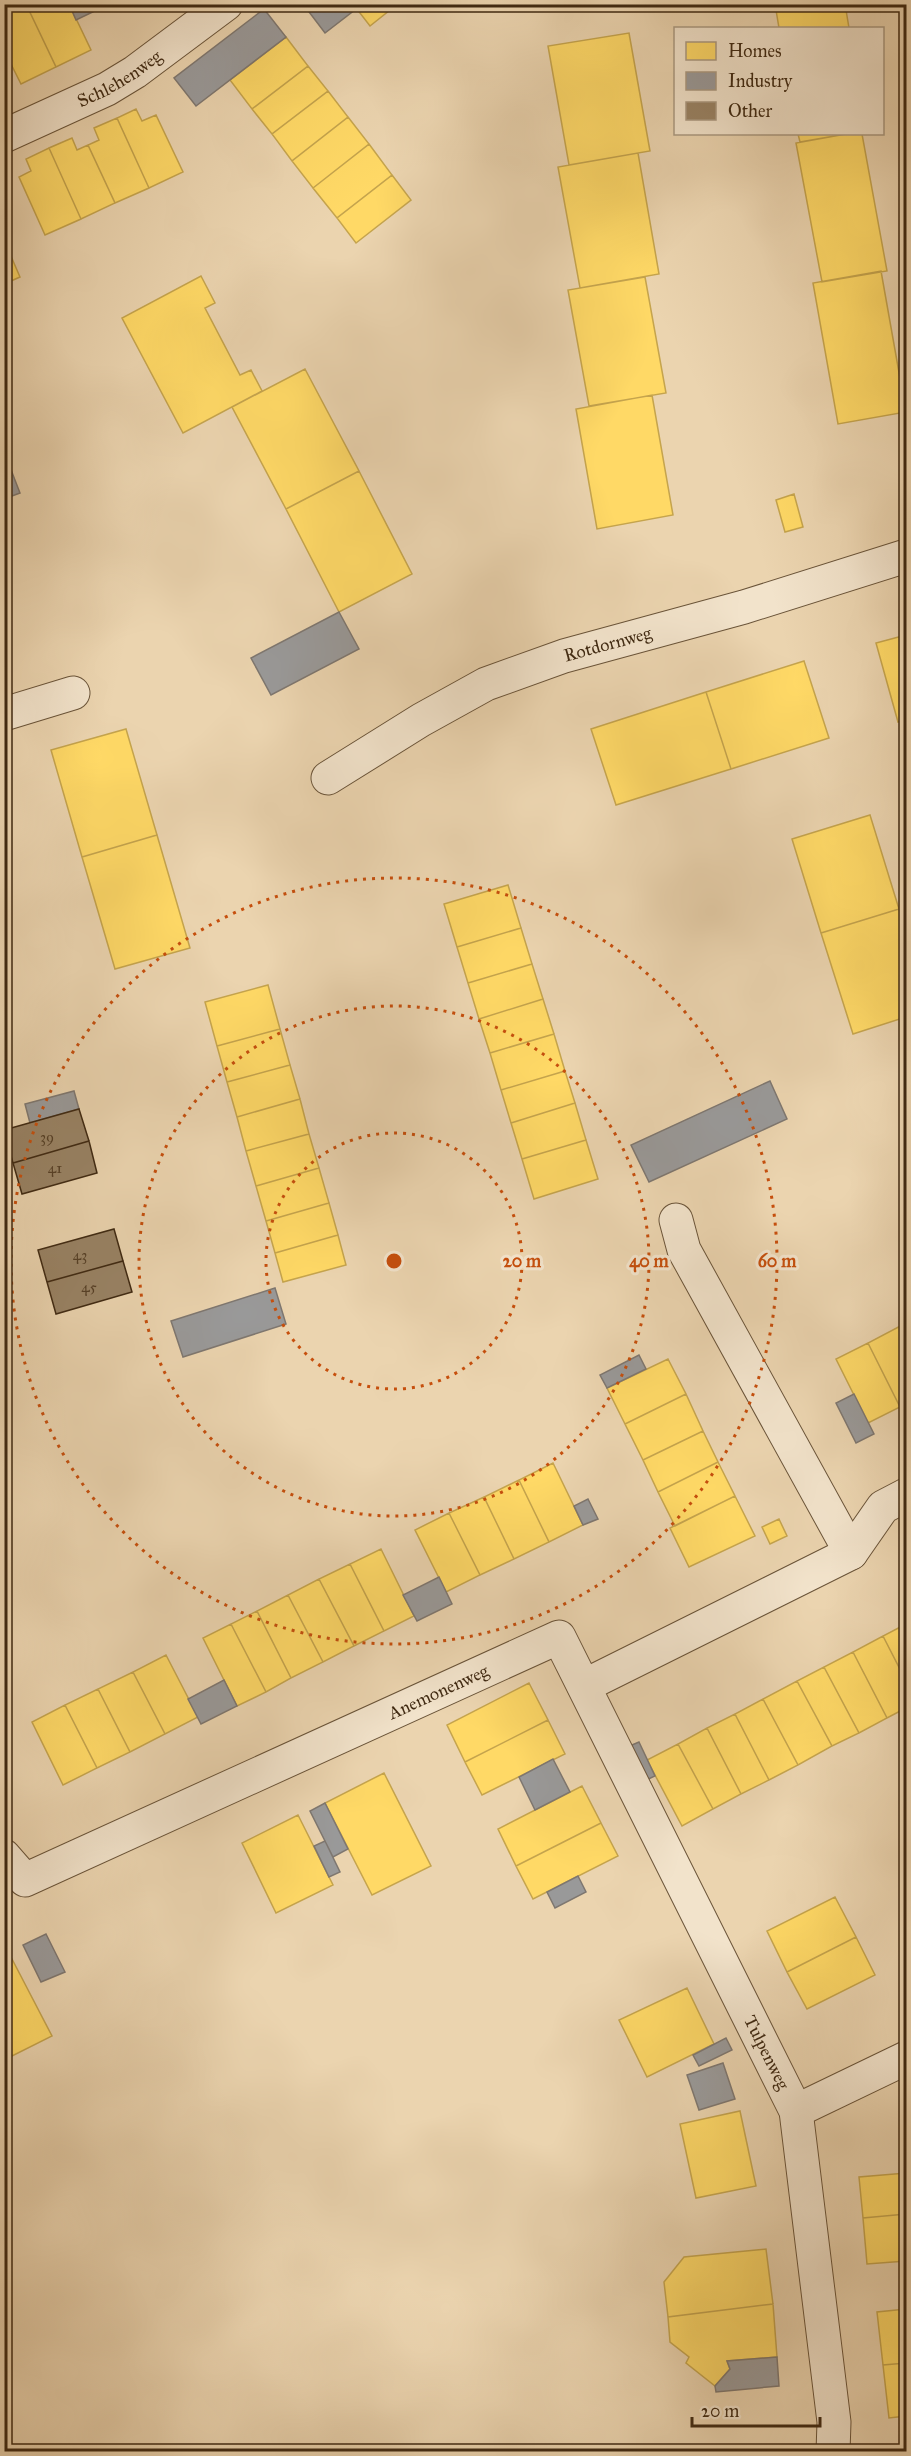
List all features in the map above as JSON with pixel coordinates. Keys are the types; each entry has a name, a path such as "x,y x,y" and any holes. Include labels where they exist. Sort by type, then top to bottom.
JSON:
{"street":[{"name":"Schlehenweg","path":"4,136 107,89 135,72 226,4"},
{"name":"Rotdornweg","path":"328,778 421,720 486,684 564,656 744,607 906,556"},
{"path":"4,714 73,693"},
{"path":"676,1220 684,1250 851,1553"},
{"path":"584,1686 851,1553 883,1508 906,1495"},
{"name":"Anemonenweg","path":"4,1856 25,1880 559,1637 584,1686"},
{"name":"Tulpenweg","path":"584,1686 796,2111 834,2422 833,2451"},
{"path":"796,2111 906,2058"}],"building: Homes":[{"path":"19,4 26,4 56,67 21,84 4,50 4,12"},
{"path":"26,4 69,4 91,50 56,67"},
{"path":"353,4 394,4 395,6 370,26"},
{"path":"775,4 845,4 849,27 779,27"},
{"path":"629,33 650,151 569,165 548,46"},
{"path":"286,37 308,66 252,109 230,80"},
{"path":"308,66 328,91 272,134 252,109"},
{"path":"328,91 348,117 292,161 272,134"},
{"path":"136,109 142,121 156,115 183,172 149,188 117,118"},
{"path":"348,117 369,144 313,188 292,161"},
{"path":"117,118 149,188 115,203 88,145 99,140 94,128"},
{"path":"798,135 840,135 800,142"},
{"path":"840,135 862,135 887,271 822,282 796,143"},
{"path":"72,138 77,150 88,145 115,203 81,219 49,148"},
{"path":"369,144 392,175 337,218 313,188"},
{"path":"49,148 81,219 45,235 19,177 31,171 26,159"},
{"path":"638,153 659,274 580,288 558,167"},
{"path":"392,175 411,200 356,243 337,218"},
{"path":"4,240 20,277 4,284"},
{"path":"881,271 906,412 838,424 813,283"},
{"path":"201,276 215,303 205,308 240,375 251,370 262,391 183,433 122,318"},
{"path":"645,277 666,393 589,406 568,290"},
{"path":"305,369 359,471 286,509 232,407"},
{"path":"652,395 673,515 597,529 576,409"},
{"path":"359,471 412,574 339,612 286,509"},
{"path":"794,494 803,527 785,532 776,500"},
{"path":"906,635 906,720 898,722 876,643"},
{"path":"804,661 829,738 731,769 706,692"},
{"path":"706,692 731,769 616,805 591,729"},
{"path":"126,729 157,835 82,857 51,750"},
{"path":"870,815 899,909 821,933 792,839"},
{"path":"157,835 190,948 115,969 82,857"},
{"path":"508,885 521,928 457,947 444,904"},
{"path":"899,909 906,933 906,1017 853,1034 821,933"},
{"path":"521,928 532,964 468,983 457,947"},
{"path":"532,964 543,999 479,1019 468,983"},
{"path":"268,985 280,1029 217,1046 205,1002"},
{"path":"543,999 554,1034 490,1053 479,1019"},
{"path":"280,1029 290,1065 227,1082 217,1046"},
{"path":"554,1034 565,1071 501,1090 490,1053"},
{"path":"290,1065 300,1099 237,1117 227,1082"},
{"path":"565,1071 575,1103 511,1123 501,1090"},
{"path":"300,1099 309,1134 246,1151 237,1117"},
{"path":"575,1103 586,1140 522,1159 511,1123"},
{"path":"309,1134 319,1168 256,1186 246,1151"},
{"path":"586,1140 598,1179 534,1199 522,1159"},
{"path":"319,1168 329,1203 266,1221 256,1186"},
{"path":"329,1203 338,1235 275,1253 266,1221"},
{"path":"338,1235 346,1265 283,1282 275,1253"},
{"path":"906,1323 906,1404 900,1407 868,1343"},
{"path":"868,1343 900,1407 868,1423 836,1359"},
{"path":"668,1359 686,1394 625,1424 607,1388"},
{"path":"686,1394 703,1431 643,1460 625,1424"},
{"path":"703,1431 718,1462 658,1492 643,1460"},
{"path":"718,1462 735,1496 675,1526 658,1492"},
{"path":"553,1463 583,1525 549,1542 519,1480"},
{"path":"519,1480 549,1542 514,1559 484,1497"},
{"path":"735,1496 755,1536 689,1567 670,1528"},
{"path":"484,1497 514,1559 480,1575 449,1513"},
{"path":"449,1513 480,1575 446,1592 415,1530"},
{"path":"779,1519 787,1536 770,1544 762,1527"},
{"path":"381,1549 414,1616 384,1631 350,1564"},
{"path":"350,1564 384,1631 354,1646 319,1579"},
{"path":"319,1579 354,1646 323,1662 288,1595"},
{"path":"288,1595 323,1662 291,1678 257,1611"},
{"path":"257,1611 291,1678 266,1692 231,1624"},
{"path":"231,1624 266,1692 237,1706 203,1638"},
{"path":"906,1624 906,1681 883,1636"},
{"path":"883,1636 906,1681 906,1708 887,1718 853,1652"},
{"path":"853,1652 887,1718 859,1733 824,1667"},
{"path":"166,1655 198,1717 165,1734 133,1672"},
{"path":"824,1667 859,1733 832,1746 797,1681"},
{"path":"133,1672 165,1734 130,1752 98,1689"},
{"path":"797,1681 832,1746 798,1765 763,1699"},
{"path":"529,1683 548,1720 465,1762 447,1725"},
{"path":"98,1689 130,1752 97,1768 65,1705"},
{"path":"763,1699 798,1765 769,1780 735,1714"},
{"path":"65,1705 97,1768 63,1785 32,1722"},
{"path":"735,1714 769,1780 741,1794 707,1728"},
{"path":"548,1720 565,1754 482,1795 465,1762"},
{"path":"707,1728 741,1794 713,1809 678,1744"},
{"path":"678,1744 713,1809 682,1826 647,1760"},
{"path":"384,1773 431,1866 372,1895 325,1803"},
{"path":"582,1786 601,1823 516,1866 498,1829"},
{"path":"298,1815 333,1885 276,1913 242,1843"},
{"path":"601,1823 618,1856 533,1899 516,1866"},
{"path":"835,1897 856,1937 787,1972 767,1931"},
{"path":"856,1937 875,1975 807,2009 787,1972"},
{"path":"12,1959 52,2036 4,2060 4,1963"},
{"path":"687,1988 714,2044 647,2077 619,2020"},
{"path":"740,2111 756,2186 696,2198 680,2124"},
{"path":"906,2173 906,2214 863,2218 859,2177"},
{"path":"906,2214 906,2261 867,2264 863,2218"},
{"path":"766,2249 773,2304 668,2317 664,2282 684,2257"},
{"path":"773,2304 777,2357 727,2361 730,2369 715,2386 686,2363 689,2357 670,2342 668,2317"},
{"path":"906,2309 906,2363 883,2365 877,2312"},
{"path":"906,2363 906,2416 889,2418 883,2365"}],"building: Industry":[{"path":"69,4 92,4 95,11 76,20"},
{"path":"303,4 353,4 356,9 325,33"},
{"path":"264,9 286,37 196,106 174,78"},
{"path":"8,462 20,493 4,499 4,463"},
{"path":"339,612 359,649 271,695 251,658"},
{"path":"770,1081 787,1119 649,1182 631,1145"},
{"path":"74,1091 79,1109 30,1123 25,1104"},
{"path":"275,1288 286,1324 183,1357 171,1321"},
{"path":"639,1355 646,1369 607,1388 600,1375"},
{"path":"854,1394 874,1434 856,1443 836,1403"},
{"path":"588,1499 598,1519 583,1525 574,1506"},
{"path":"439,1577 452,1604 417,1621 403,1595"},
{"path":"224,1680 237,1706 201,1724 188,1699"},
{"path":"639,1742 655,1776 642,1782 625,1748"},
{"path":"553,1759 570,1792 535,1810 519,1777"},
{"path":"325,1803 348,1849 333,1857 310,1811"},
{"path":"325,1841 340,1872 329,1877 314,1846"},
{"path":"578,1876 586,1892 555,1908 547,1892"},
{"path":"46,1934 65,1972 41,1982 23,1945"},
{"path":"726,2038 732,2050 699,2066 693,2055"},
{"path":"723,2063 735,2099 699,2110 687,2075"},
{"path":"777,2357 779,2386 716,2392 715,2386 730,2369 727,2361"}],"building: Other":[{"path":"79,1109 89,1141 13,1163 4,1130"},
{"path":"89,1141 97,1173 22,1194 13,1163"},
{"path":"114,1229 123,1261 47,1282 38,1250"},
{"path":"123,1261 132,1292 56,1314 47,1282"}]}
